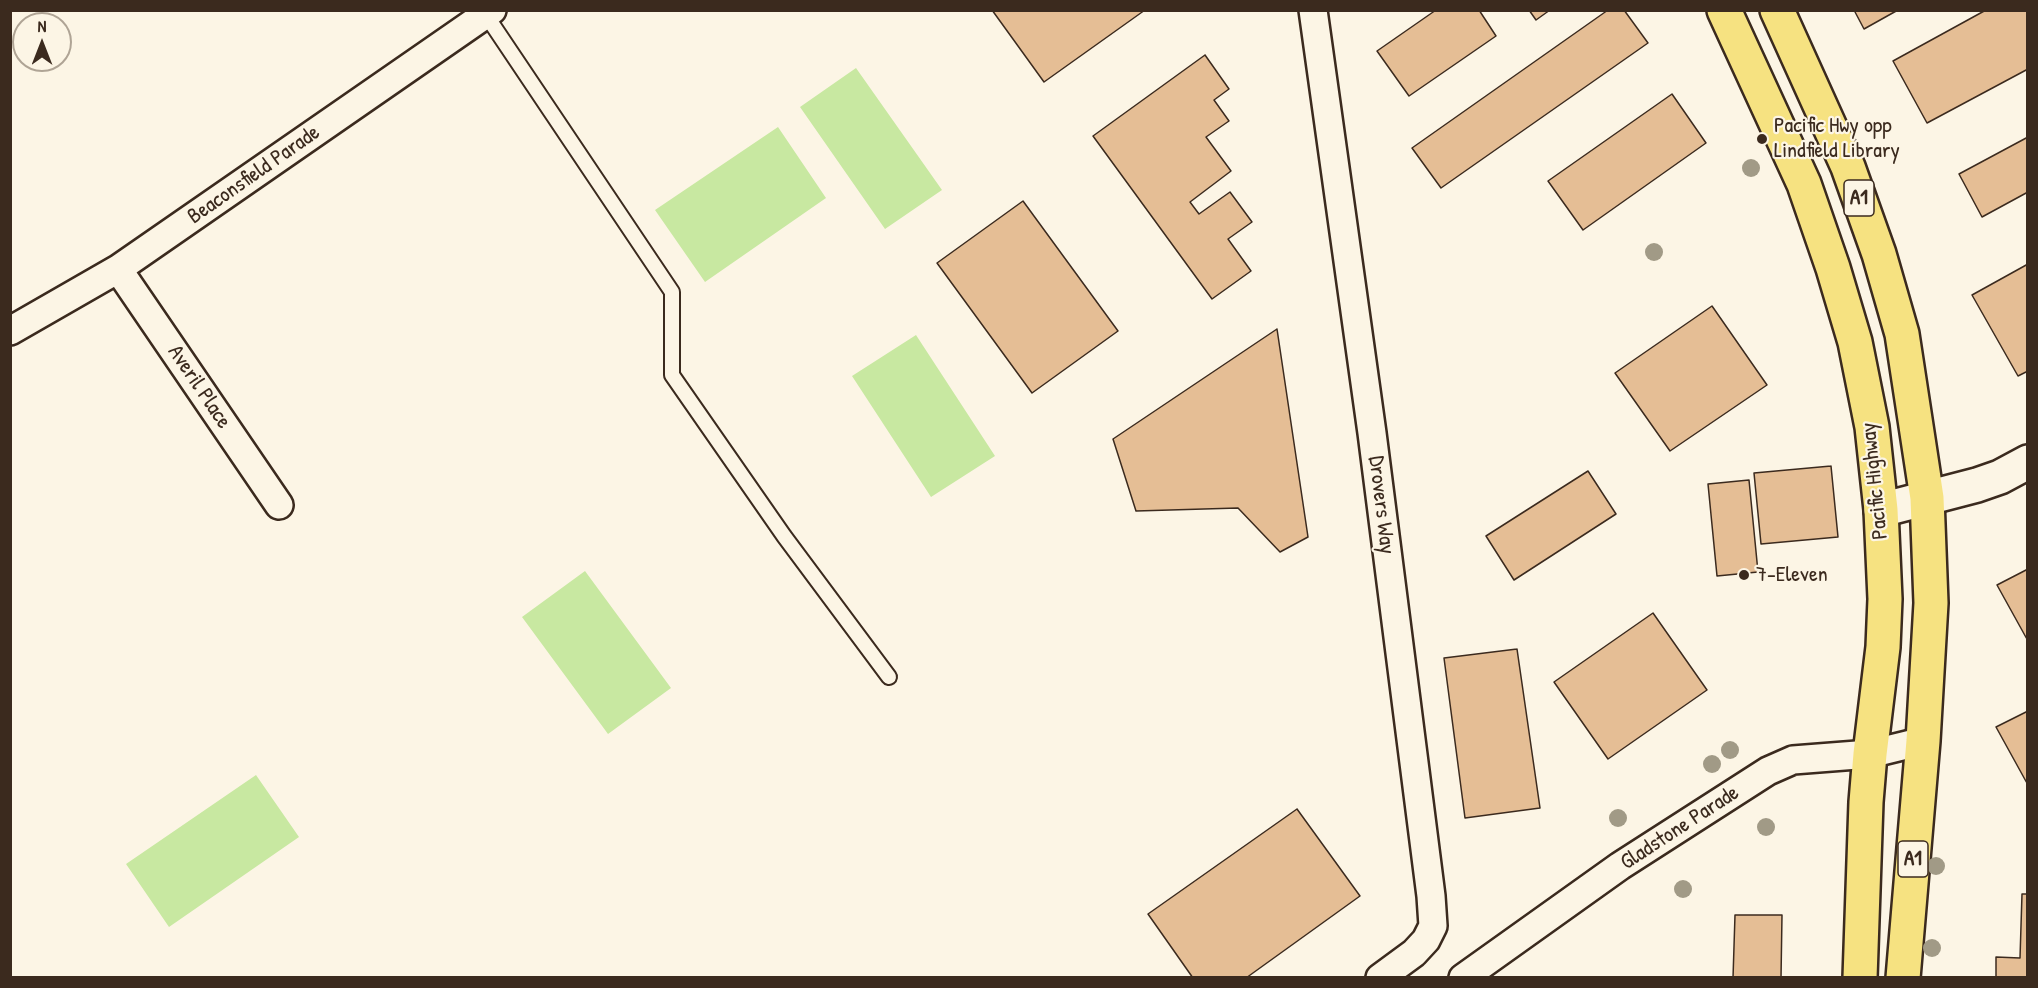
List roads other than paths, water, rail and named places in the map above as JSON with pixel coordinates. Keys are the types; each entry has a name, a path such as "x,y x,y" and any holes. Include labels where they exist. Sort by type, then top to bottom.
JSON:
{"highway":[{"name":"Pacific Highway","path":"1724,10 1804,184 1855,342 1872,427 1881,510 1885,599 1883,647 1866,802 1860,978"},
{"name":"Pacific Highway","path":"1777,10 1848,167 1879,254 1902,334 1927,498 1931,603 1923,741 1904,978"}],"street":[{"name":"Drovers Way","path":"1313,10 1372,433 1431,896 1433,926 1426,940 1414,953 1380,978"},
{"name":"Beaconsfield Parade","path":"10,331 118,270 489,13"},
{"name":"Averil Place","path":"118,270 279,505"},
{"path":"1881,510 1977,485 2000,477 2028,462"},
{"name":"Gladstone Parade","path":"1463,978 1620,866 1768,771 1792,760 1870,754 1923,741"}],"lane":[{"path":"489,13 672,291 672,375 784,536 889,677"}],"place":[{"name":"Pacific Hwy opp Lindfield Library","path":"1762,139"},
{"name":"7-Eleven","path":"1744,575"}]}
